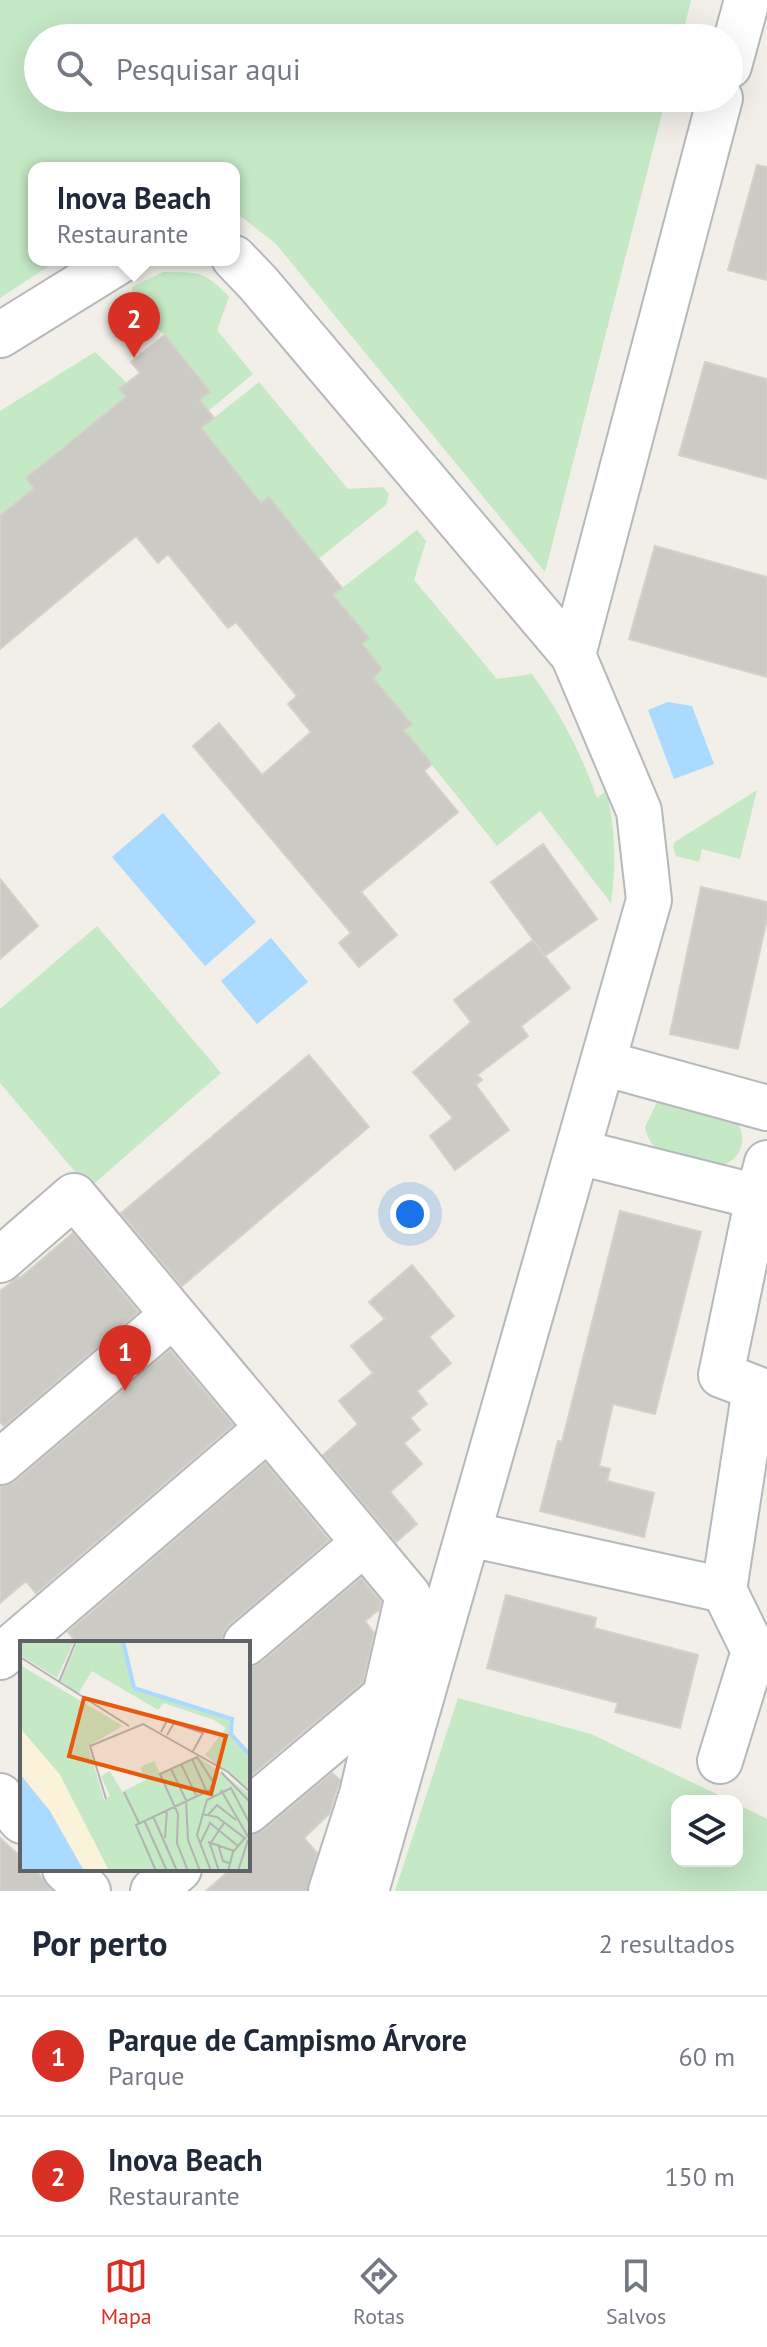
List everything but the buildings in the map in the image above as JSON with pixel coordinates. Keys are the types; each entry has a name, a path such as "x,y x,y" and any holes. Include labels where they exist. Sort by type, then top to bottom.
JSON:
{"street":[{"path":"740,24 747,0"},
{"path":"573,655 716,112"},
{"path":"240,264 573,655 639,811 649,900 469,1534 339,1890"},
{"path":"0,335 111,266"},
{"path":"603,1063 767,1108"},
{"path":"578,1152 763,1180 721,1375 755,1388 724,1590 754,1651 720,1761"},
{"path":"0,1260 74,1196 408,1595 339,1890"},
{"path":"0,1462 173,1315"},
{"path":"0,1657 268,1428"},
{"path":"469,1534 724,1590"},
{"path":"248,1641 364,1543"},
{"path":"250,1809 385,1696"},
{"path":"0,1796 20,1819"},
{"path":"64,1871 66,1891"},
{"path":"66,1871 88,1891"},
{"path":"153,1891 177,1871"}],"green space":[{"path":"0,0 691,0 685,24 24,24 24,112 662,112 545,572 276,244 240,216 240,162 28,162 28,266 49,266 0,298"},
{"path":"163,272 200,275 214,282 229,297 217,330 253,374 208,411 199,400 210,391 165,335 148,322 135,322 132,287"},
{"path":"95,352 127,383 120,389 133,406 90,425 26,477 34,488 0,516 0,411"},
{"path":"259,382 348,489 383,487 389,494 386,505 318,559 269,497 261,503 201,428"},
{"path":"417,530 426,541 414,580 497,679 532,674 569,733 597,798 606,791 614,847 611,903 540,811 497,846 404,730 411,724 373,678 382,669 362,644 369,638 333,595"},
{"path":"757,790 740,859 702,849 699,862 676,856 675,842"},
{"path":"97,926 221,1073 89,1188 0,1083 0,1009"},
{"path":"670,1098 712,1108 732,1117 742,1136 740,1151 729,1162 714,1164 671,1155 654,1146 645,1127 657,1102"},
{"path":"458,1698 591,1734 718,1795 671,1795 671,1867 743,1867 743,1807 767,1819 767,1891 395,1891"}],"water":[{"path":"668,702 692,706 714,764 674,779 648,710"},
{"path":"163,813 256,922 205,966 112,857"},
{"path":"271,938 308,982 257,1024 221,981"}],"place":[{"name":"Inova Beach","path":"134,358"},
{"name":"Parque de Campismo Árvore","path":"125,1391"}]}
